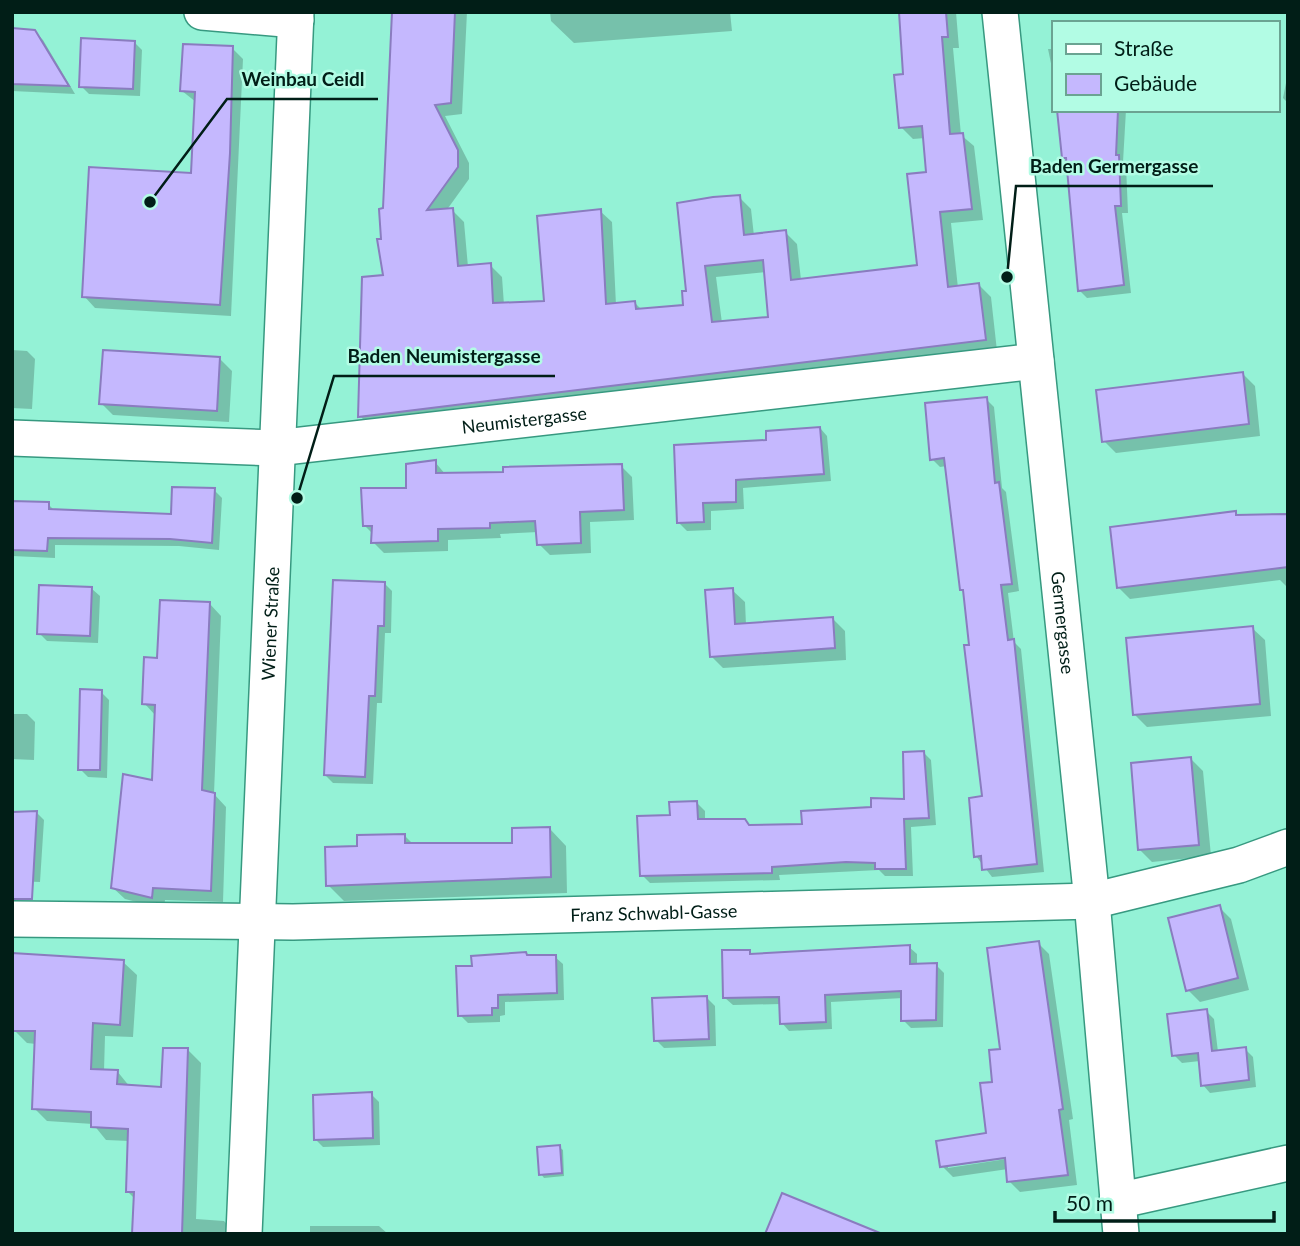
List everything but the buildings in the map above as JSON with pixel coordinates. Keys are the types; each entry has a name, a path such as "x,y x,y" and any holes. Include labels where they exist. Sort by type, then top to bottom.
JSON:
{"street":[{"path":"202,12 296,16"},
{"name":"Germergasse","path":"1000,12 1091,901 1119,1217"},
{"name":"Wiener Straße","path":"244,1234 296,16"},
{"name":"Neumistergasse","path":"12,438 276,448 1036,361"},
{"name":"Franz Schwabl-Gasse","path":"12,919 258,923 1091,901 1239,865 1288,847"},
{"path":"1119,1217 1288,1163"}],"place":[{"name":"Weinbau Ceidl","path":"150,202"},
{"name":"Baden Germergasse","path":"1007,277"},
{"name":"Baden Neumistergasse","path":"297,498"}]}
